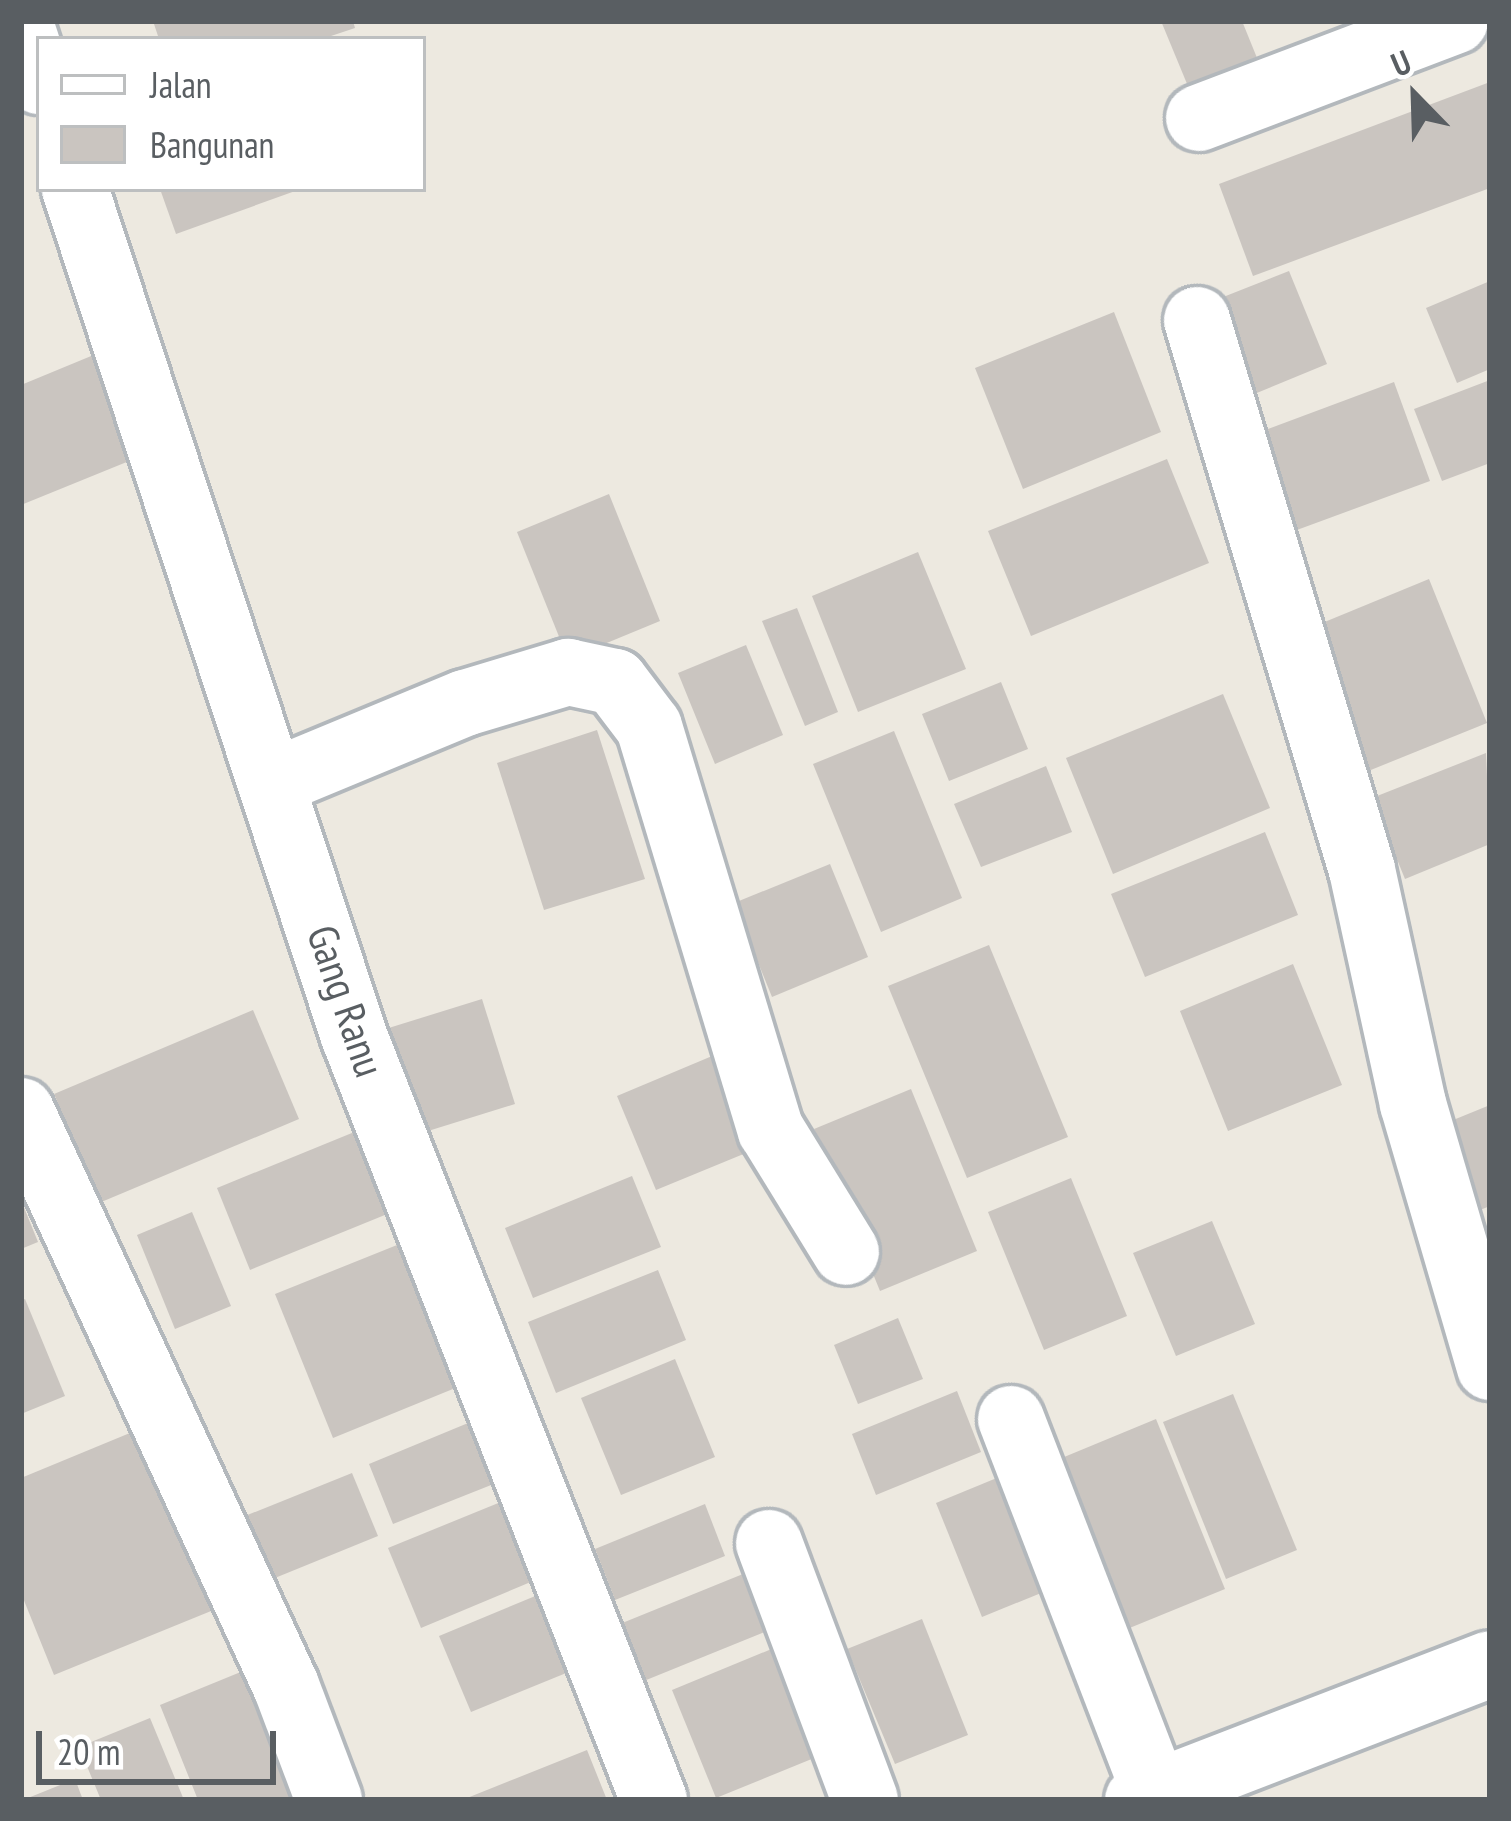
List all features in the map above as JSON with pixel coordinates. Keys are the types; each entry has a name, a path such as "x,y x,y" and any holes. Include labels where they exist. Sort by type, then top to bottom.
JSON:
{"street":[{"path":"1199,118 1455,21"},
{"path":"21,26 36,72"},
{"name":"Gang Ranu","path":"76,192 354,1036 654,1800"},
{"path":"1197,320 1362,870 1413,1104 1490,1367"},
{"path":"274,782 465,703 568,672 615,682 649,727 771,1130 846,1252"},
{"path":"21,1111 286,1686 329,1800"},
{"path":"1011,1419 1147,1797 1490,1664"},
{"path":"769,1543 866,1800"}],"building":[{"path":"153,21 353,21 355,28 331,36 158,36"},
{"path":"1161,21 1242,21 1266,80 1197,108"},
{"path":"1490,82 1490,188 1253,276 1219,184"},
{"path":"161,192 292,192 176,234"},
{"path":"1289,271 1327,364 1247,397 1208,303"},
{"path":"1490,281 1490,369 1457,383 1426,308"},
{"path":"1114,312 1161,432 1023,489 975,368"},
{"path":"96,354 139,457 21,505 21,385"},
{"path":"1490,380 1490,463 1442,481 1414,409"},
{"path":"1394,382 1430,481 1286,534 1249,436"},
{"path":"1167,459 1209,563 1031,636 988,531"},
{"path":"609,494 660,621 568,659 517,532"},
{"path":"918,552 966,669 858,712 812,596"},
{"path":"1429,579 1487,723 1351,778 1293,635"},
{"path":"797,608 838,712 805,726 762,621"},
{"path":"746,645 783,735 715,764 678,673"},
{"path":"1001,682 1028,749 949,781 922,714"},
{"path":"1223,694 1270,808 1113,874 1066,758"},
{"path":"597,730 645,879 544,910 497,763"},
{"path":"894,731 962,898 881,932 813,764"},
{"path":"1486,753 1490,844 1405,879 1372,798"},
{"path":"1046,766 1072,832 981,867 954,804"},
{"path":"1265,832 1298,915 1145,977 1111,894"},
{"path":"830,864 868,957 772,997 734,903"},
{"path":"989,945 1068,1137 967,1178 888,986"},
{"path":"1293,964 1342,1085 1228,1131 1180,1011"},
{"path":"482,999 515,1104 412,1136 379,1031"},
{"path":"253,1010 299,1119 99,1203 54,1094"},
{"path":"724,1051 763,1146 656,1190 617,1096"},
{"path":"911,1089 977,1251 880,1291 814,1129"},
{"path":"1490,1105 1490,1206 1475,1212 1441,1125"},
{"path":"369,1126 402,1208 250,1270 217,1188"},
{"path":"632,1176 661,1247 533,1298 505,1228"},
{"path":"1071,1178 1127,1316 1044,1350 988,1212"},
{"path":"21,1200 38,1242 21,1249"},
{"path":"192,1212 231,1306 175,1329 137,1235"},
{"path":"1212,1221 1255,1324 1176,1356 1133,1253"},
{"path":"412,1239 470,1382 333,1438 275,1294"},
{"path":"658,1270 686,1340 556,1393 528,1322"},
{"path":"25,1299 65,1396 21,1414 21,1301"},
{"path":"898,1318 923,1379 858,1404 834,1345"},
{"path":"675,1359 715,1457 621,1495 581,1398"},
{"path":"957,1391 981,1452 876,1495 852,1434"},
{"path":"1233,1394 1297,1550 1226,1579 1163,1422"},
{"path":"485,1416 511,1477 393,1524 369,1464"},
{"path":"1156,1419 1225,1589 1110,1636 1040,1467"},
{"path":"142,1428 216,1609 54,1675 21,1593 21,1478"},
{"path":"1021,1468 1068,1582 982,1617 936,1503"},
{"path":"352,1473 378,1536 270,1580 245,1516"},
{"path":"513,1497 545,1576 421,1628 388,1548"},
{"path":"705,1504 725,1556 615,1600 595,1549"},
{"path":"743,1574 767,1631 629,1687 605,1630"},
{"path":"545,1592 576,1669 471,1712 439,1636"},
{"path":"922,1619 968,1735 895,1764 847,1649"},
{"path":"774,1648 819,1756 716,1798 672,1690"},
{"path":"248,1669 302,1800 198,1800 160,1705"},
{"path":"150,1718 184,1800 101,1800 79,1747"},
{"path":"587,1750 607,1800 462,1800"},
{"path":"75,1779 83,1800 23,1800"}]}
